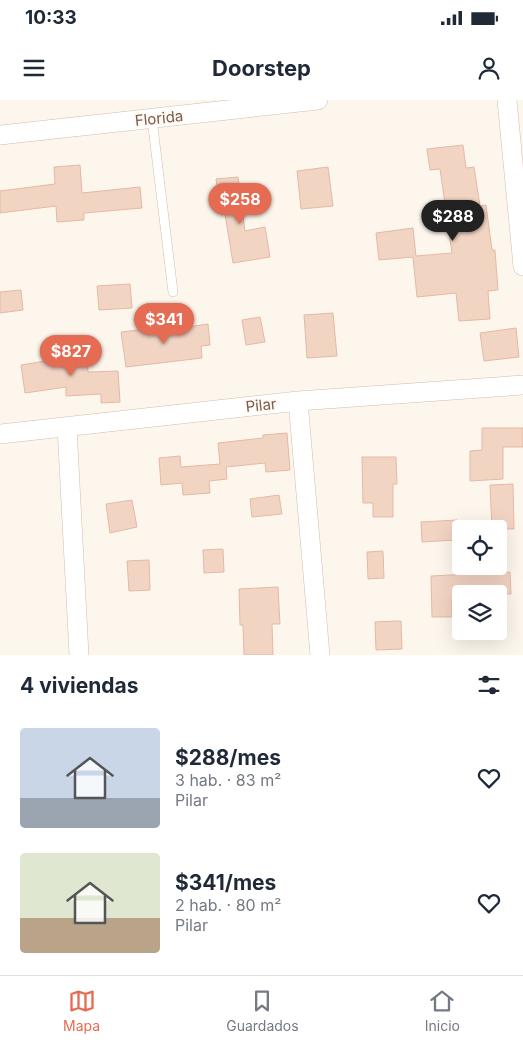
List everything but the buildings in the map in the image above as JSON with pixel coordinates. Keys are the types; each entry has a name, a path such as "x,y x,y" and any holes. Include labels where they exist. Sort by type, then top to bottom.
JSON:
{"street":[{"name":"Florida","path":"0,135 318,100"},
{"path":"507,100 523,266"},
{"name":"Pilar","path":"0,434 298,401 523,385"},
{"path":"298,401 320,655"},
{"path":"67,427 80,655"}],"lane":[{"path":"152,119 173,292"}]}
